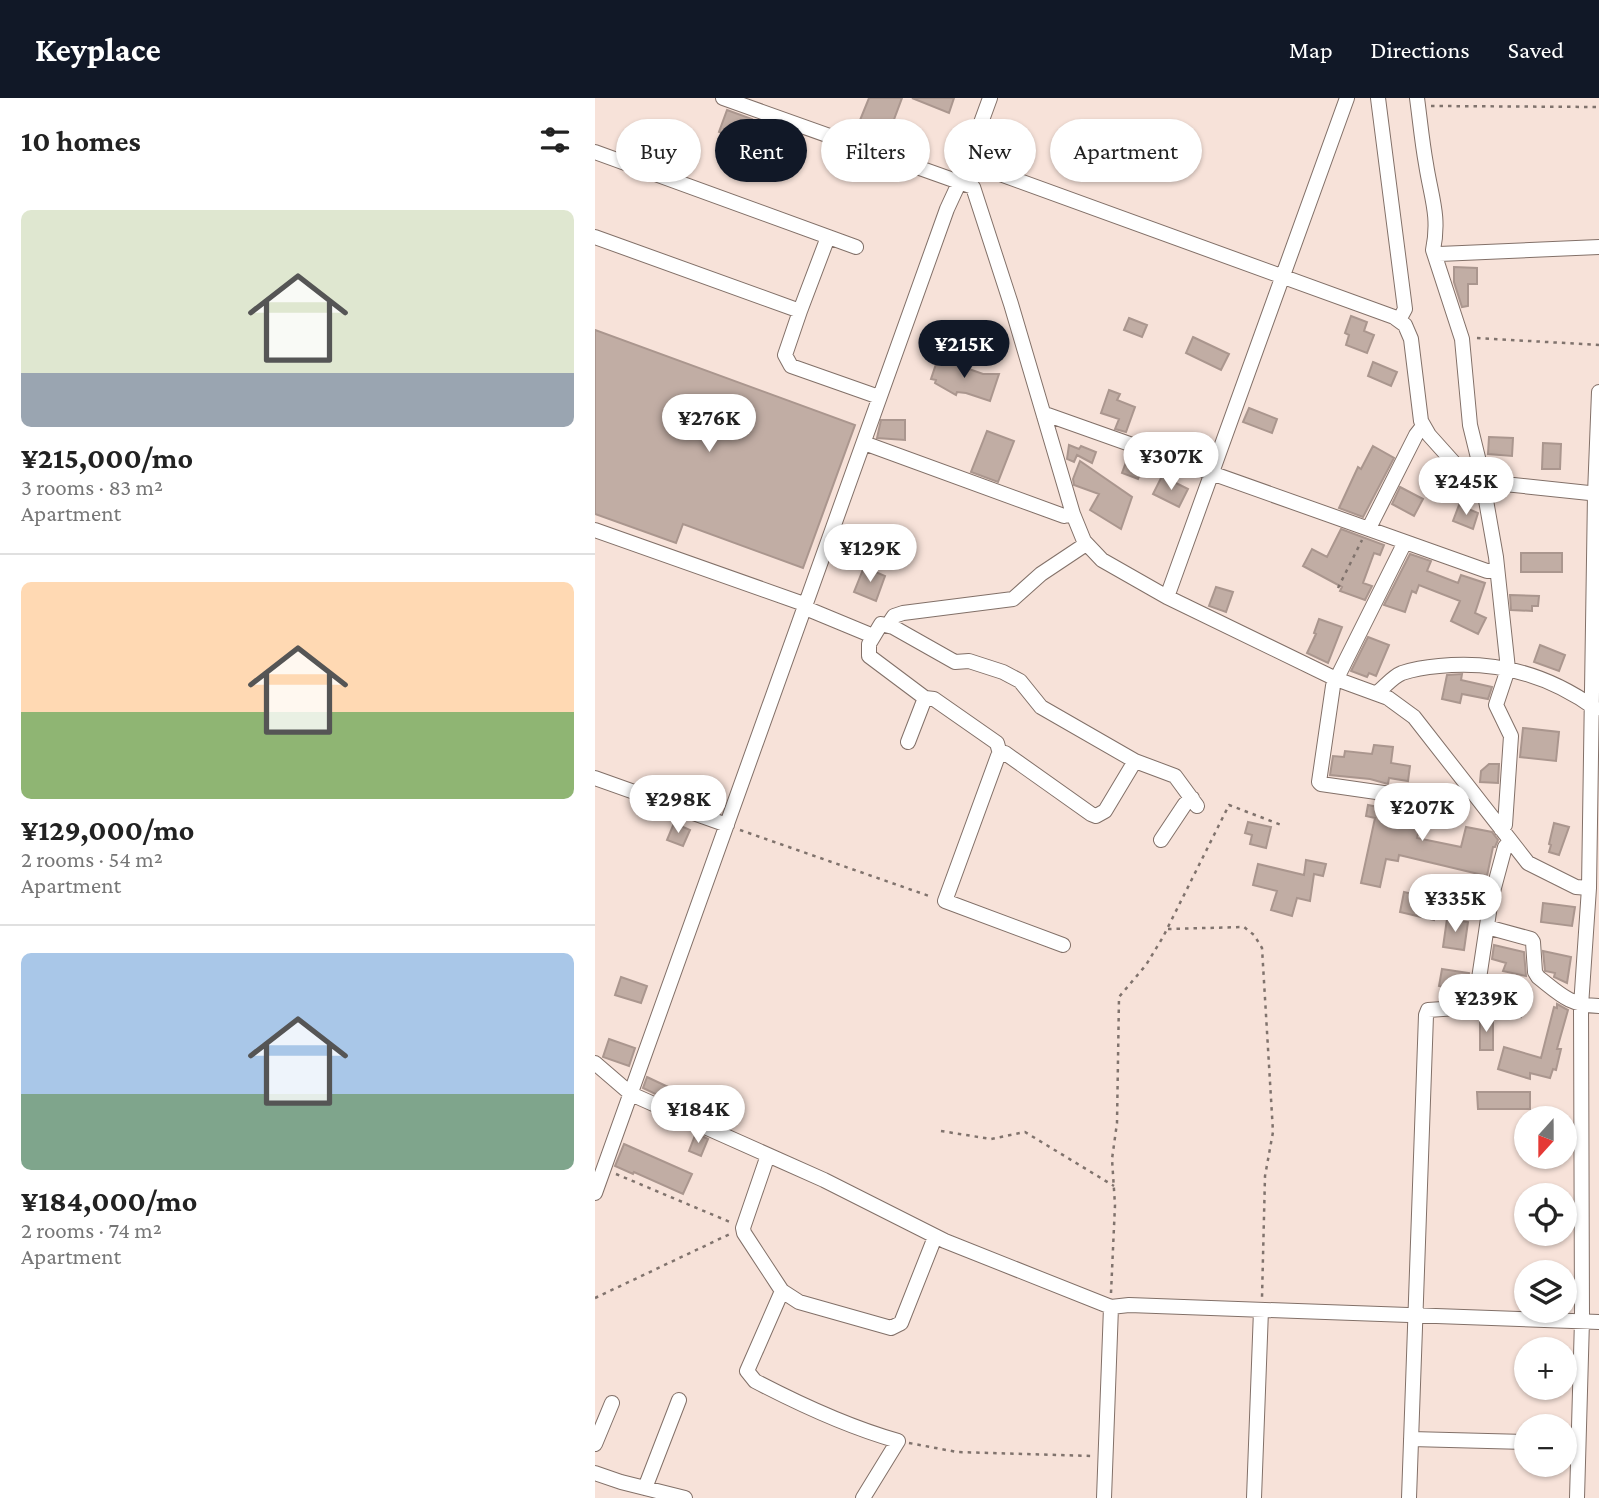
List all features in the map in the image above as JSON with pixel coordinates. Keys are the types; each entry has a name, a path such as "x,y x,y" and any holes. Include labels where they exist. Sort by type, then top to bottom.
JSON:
{"street":[{"path":"723,98 970,185 975,190 1073,514 1086,544 1102,560 1167,597 1336,679 1377,693 1401,705 1414,717 1533,867 1576,887 1589,888"},
{"path":"982,119 989,98"},
{"path":"1167,597 1346,98"},
{"path":"1378,98 1405,309 1399,320"},
{"path":"1421,102 1426,165 1435,206 1437,237 1433,250 1462,339 1470,425 1483,474 1593,491"},
{"path":"595,152 856,247"},
{"path":"1023,182 1399,320 1411,339 1423,426 1464,474 1485,482 1593,491"},
{"path":"595,1193 803,606 947,209 959,183"},
{"path":"595,237 800,311"},
{"path":"828,237 785,355 791,366 879,397"},
{"path":"1439,254 1599,247"},
{"path":"1574,1414 1582,1320 1581,1006 1589,888 1595,708 1593,491 1599,392"},
{"path":"1044,416 1048,415 1487,571 1497,570"},
{"path":"1369,528 1423,426"},
{"path":"864,443 1063,516 1073,514"},
{"path":"1485,482 1508,669 1496,705 1511,736 1505,825 1501,829"},
{"path":"595,530 803,606 873,636"},
{"path":"1405,541 1336,679 1323,738 1319,782 1411,797"},
{"path":"888,625 894,616 903,613 1013,599 1041,574 1086,544"},
{"path":"1063,945 945,901 1000,754 997,743 934,699 925,698 869,656 868,649 881,624 888,625 955,662 969,661 1003,672 1020,681 1041,706 1139,763 1175,776 1194,802 1161,839"},
{"path":"1377,693 1394,677 1413,670 1471,664 1508,669 1552,682 1595,708"},
{"path":"908,742 925,698"},
{"path":"1000,754 1005,753 1096,816 1105,811 1139,763"},
{"path":"595,778 727,825"},
{"path":"1409,1498 1426,1015 1428,1010 1475,1005 1500,862 1510,841"},
{"path":"1487,927 1531,939 1534,942 1535,972 1538,977 1568,1000 1581,1006 1599,1006"},
{"path":"595,1063 631,1094 843,1189 935,1237 1111,1307 1129,1305 1599,1322"},
{"path":"768,1155 743,1228 744,1233 782,1291 799,1301 891,1328 896,1327 901,1323 935,1237"},
{"path":"782,1291 747,1371 755,1381 829,1417 898,1441 863,1498"},
{"path":"1104,1498 1111,1307"},
{"path":"1254,1498 1261,1310"},
{"path":"645,1489 679,1400"},
{"path":"595,1444 612,1403"},
{"path":"1411,1439 1514,1442"},
{"path":"595,1473 685,1498"},
{"path":"1575,1477 1577,1498"}],"path":[{"path":"1421,102 1599,107"},
{"path":"1468,337 1599,345"},
{"path":"1338,588 1369,528"},
{"path":"1111,1307 1114,1186 1112,1159 1117,1123 1119,997 1146,965 1168,929 1229,805 1284,826"},
{"path":"727,825 945,901"},
{"path":"1168,929 1244,927 1254,935 1262,948 1273,1132 1265,1177 1261,1310"},
{"path":"941,1131 991,1139 1024,1132 1114,1186"},
{"path":"604,1169 743,1228"},
{"path":"595,1298 743,1228"},
{"path":"898,1441 957,1452 1104,1457"}],"building":[{"path":"869,98 902,98 894,119 860,119"},
{"path":"912,98 954,98 949,113"},
{"path":"727,110 752,119 724,119"},
{"path":"1454,267 1477,268 1477,284 1468,284 1468,306 1462,307 1454,282"},
{"path":"1351,316 1367,322 1364,331 1374,335 1367,353 1346,345 1349,335 1345,333"},
{"path":"1129,318 1147,325 1142,337 1124,330"},
{"path":"595,330 855,425 803,568 683,524 676,543 595,514"},
{"path":"1193,337 1229,354 1221,370 1186,353"},
{"path":"938,358 983,374 999,374 990,401 966,393 957,392 956,395 935,383 936,380 931,379"},
{"path":"1373,362 1397,372 1391,386 1368,376"},
{"path":"1109,390 1120,394 1117,400 1135,407 1126,432 1115,429 1119,419 1101,413"},
{"path":"1249,408 1277,419 1272,433 1243,422"},
{"path":"881,420 905,420 905,440 877,438"},
{"path":"987,431 1014,441 998,482 971,472"},
{"path":"1489,437 1513,438 1512,456 1488,454"},
{"path":"1543,443 1561,444 1560,469 1542,469"},
{"path":"1069,445 1096,452 1092,463 1077,455 1074,462 1067,459"},
{"path":"1373,446 1394,458 1363,517 1339,508 1358,467 1361,469"},
{"path":"1129,454 1145,460 1138,479 1122,473"},
{"path":"1080,461 1132,497 1121,529 1090,510 1099,494 1074,485 1073,479"},
{"path":"1162,476 1188,489 1179,507 1153,494"},
{"path":"1400,487 1423,499 1414,516 1392,504"},
{"path":"1459,505 1478,513 1473,529 1453,521"},
{"path":"1341,529 1384,545 1380,555 1374,553 1363,583 1372,586 1365,600 1340,591 1342,587 1303,566 1312,549 1327,557"},
{"path":"1521,553 1562,553 1562,572 1521,572"},
{"path":"1410,554 1431,561 1427,571 1458,583 1461,575 1485,583 1475,613 1486,618 1478,634 1451,621 1460,601 1419,585 1416,593 1412,591 1405,612 1384,605"},
{"path":"864,567 885,576 876,601 854,592"},
{"path":"1216,587 1233,592 1226,612 1209,606"},
{"path":"1510,595 1539,596 1538,606 1532,606 1532,611 1511,610"},
{"path":"1319,619 1342,627 1328,663 1307,653 1316,634 1314,633"},
{"path":"1368,637 1389,645 1376,676 1369,673 1367,677 1351,671"},
{"path":"1540,645 1565,655 1559,671 1534,662"},
{"path":"1462,674 1461,680 1492,687 1488,699 1462,694 1460,703 1442,699 1447,675"},
{"path":"1523,728 1559,732 1556,761 1520,757"},
{"path":"1374,745 1393,747 1391,763 1410,766 1408,781 1389,778 1388,784 1370,779 1330,775 1333,756 1344,757 1345,751 1372,754"},
{"path":"1489,764 1499,764 1498,783 1480,782 1481,771"},
{"path":"1420,796 1436,799 1433,813 1423,811 1417,838 1461,847 1466,827 1492,832 1498,840 1493,847 1487,876 1399,855 1398,861 1386,859 1380,887 1361,883 1375,818 1366,816 1368,805 1407,813 1409,806 1418,803"},
{"path":"1248,822 1271,827 1266,848 1250,844 1252,835 1245,833"},
{"path":"674,823 690,830 683,846 667,840"},
{"path":"1554,823 1569,827 1559,855 1549,852"},
{"path":"1306,860 1326,864 1323,876 1314,874 1310,901 1297,898 1292,916 1271,910 1277,891 1253,885 1258,864 1304,875"},
{"path":"1404,892 1438,900 1434,920 1400,912"},
{"path":"1543,903 1575,907 1572,926 1541,922"},
{"path":"1447,919 1468,922 1464,950 1443,947"},
{"path":"1494,945 1524,952 1526,976 1503,971 1506,963 1492,959"},
{"path":"1543,951 1571,957 1567,983 1554,977 1555,973 1545,971"},
{"path":"1442,969 1469,973 1466,991 1439,986"},
{"path":"621,977 647,986 641,1003 615,995"},
{"path":"1501,986 1528,995 1521,1017 1494,1008"},
{"path":"1557,1004 1568,1010 1557,1049 1561,1049 1556,1070 1553,1069 1550,1078 1530,1073 1530,1079 1498,1069 1504,1047 1541,1058"},
{"path":"1480,1018 1493,1019 1493,1050 1480,1050"},
{"path":"609,1039 635,1048 629,1066 603,1057"},
{"path":"647,1077 681,1093 676,1104 643,1088"},
{"path":"1477,1092 1530,1092 1530,1106 1478,1109"},
{"path":"696,1133 708,1139 701,1156 689,1151"},
{"path":"624,1144 692,1174 683,1194 615,1166"}]}
